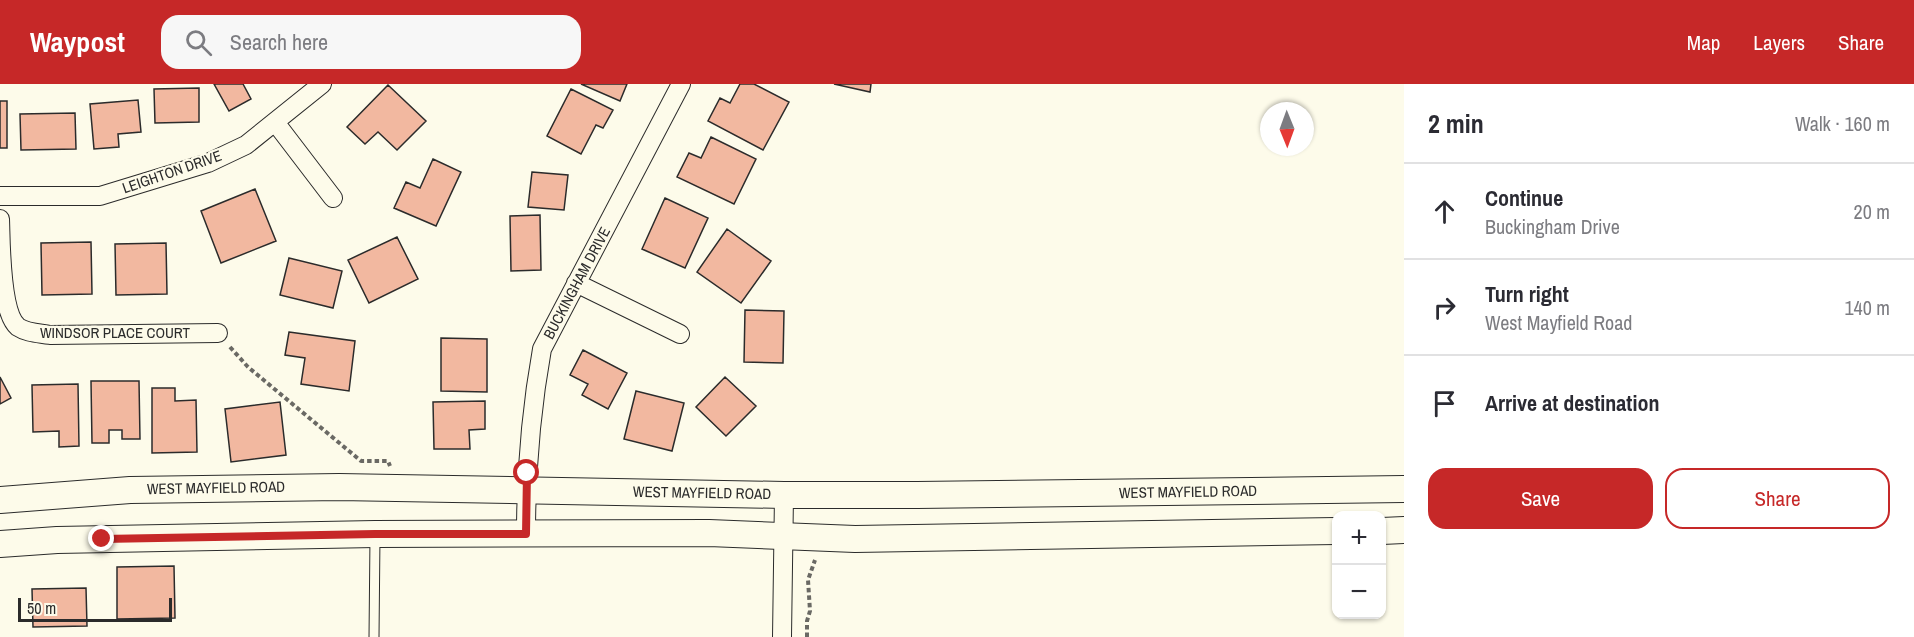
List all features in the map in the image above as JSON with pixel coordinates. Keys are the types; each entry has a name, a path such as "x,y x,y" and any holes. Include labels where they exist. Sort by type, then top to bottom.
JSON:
{"main road":[{"name":"WEST MAYFIELD ROAD","path":"0,500 130,490 339,487 784,495 1404,489"},
{"path":"1386,531 1404,530"},
{"path":"0,544 57,540 375,534 708,533 855,540 1332,531"}],"street":[{"name":"LEIGHTON DRIVE","path":"0,196 100,196 208,163 246,144 322,84"},
{"name":"BUCKINGHAM DRIVE","path":"526,534 526,489 534,393 542,349 681,84"},
{"path":"275,122 333,198"},
{"name":"WINDSOR PLACE COURT","path":"0,219 4,299 10,318 18,327 33,333 50,335 218,333"},
{"path":"576,283 680,334"},
{"path":"782,637 784,495"}],"lane":[{"path":"374,637 375,534"}],"path":[{"path":"218,333 248,367 361,460 388,461"},
{"path":"807,637 807,621 810,611 808,580 817,557"}],"building":[{"path":"214,84 243,84 251,99 229,111"},
{"path":"581,84 627,84 620,101"},
{"path":"740,84 754,84 789,102 763,150 708,121 720,98 730,103"},
{"path":"834,84 871,84 870,92"},
{"path":"388,85 426,121 397,150 378,132 365,144 347,127"},
{"path":"199,88 199,122 155,123 154,89"},
{"path":"571,89 613,110 603,128 596,125 581,154 547,136"},
{"path":"138,100 141,132 118,134 119,147 94,149 90,104"},
{"path":"0,101 7,101 7,148 0,148"},
{"path":"75,113 76,149 21,150 20,114"},
{"path":"711,137 756,159 734,204 677,177 689,153 701,158"},
{"path":"433,159 461,172 436,226 394,208 406,182 420,188"},
{"path":"532,172 568,175 564,210 528,207"},
{"path":"255,189 276,241 221,263 201,211"},
{"path":"665,198 708,218 685,268 642,249"},
{"path":"540,215 541,270 511,271 510,216"},
{"path":"727,229 771,261 741,303 697,272"},
{"path":"397,237 418,279 369,303 348,260"},
{"path":"91,242 92,294 42,295 41,243"},
{"path":"166,243 167,294 116,295 115,244"},
{"path":"289,258 342,271 333,308 280,295"},
{"path":"745,310 784,311 783,363 744,362"},
{"path":"289,332 355,341 349,391 301,384 305,358 285,355"},
{"path":"441,338 487,339 487,392 441,391"},
{"path":"583,350 627,373 608,409 582,395 588,384 570,375"},
{"path":"0,377 11,398 0,404"},
{"path":"725,377 756,406 726,436 696,407"},
{"path":"91,381 139,381 140,439 122,439 122,430 109,430 109,443 92,443"},
{"path":"78,384 79,446 59,447 59,431 33,432 32,385"},
{"path":"152,388 175,388 175,401 196,400 197,452 152,453"},
{"path":"636,391 684,403 672,451 624,439"},
{"path":"485,401 485,429 469,430 470,449 434,449 433,402"},
{"path":"280,402 286,455 231,462 225,409"},
{"path":"174,566 175,618 117,619 117,567"},
{"path":"86,588 87,626 33,627 32,589"}],"route":[{"path":"102,539 526,534 527,473"}]}
